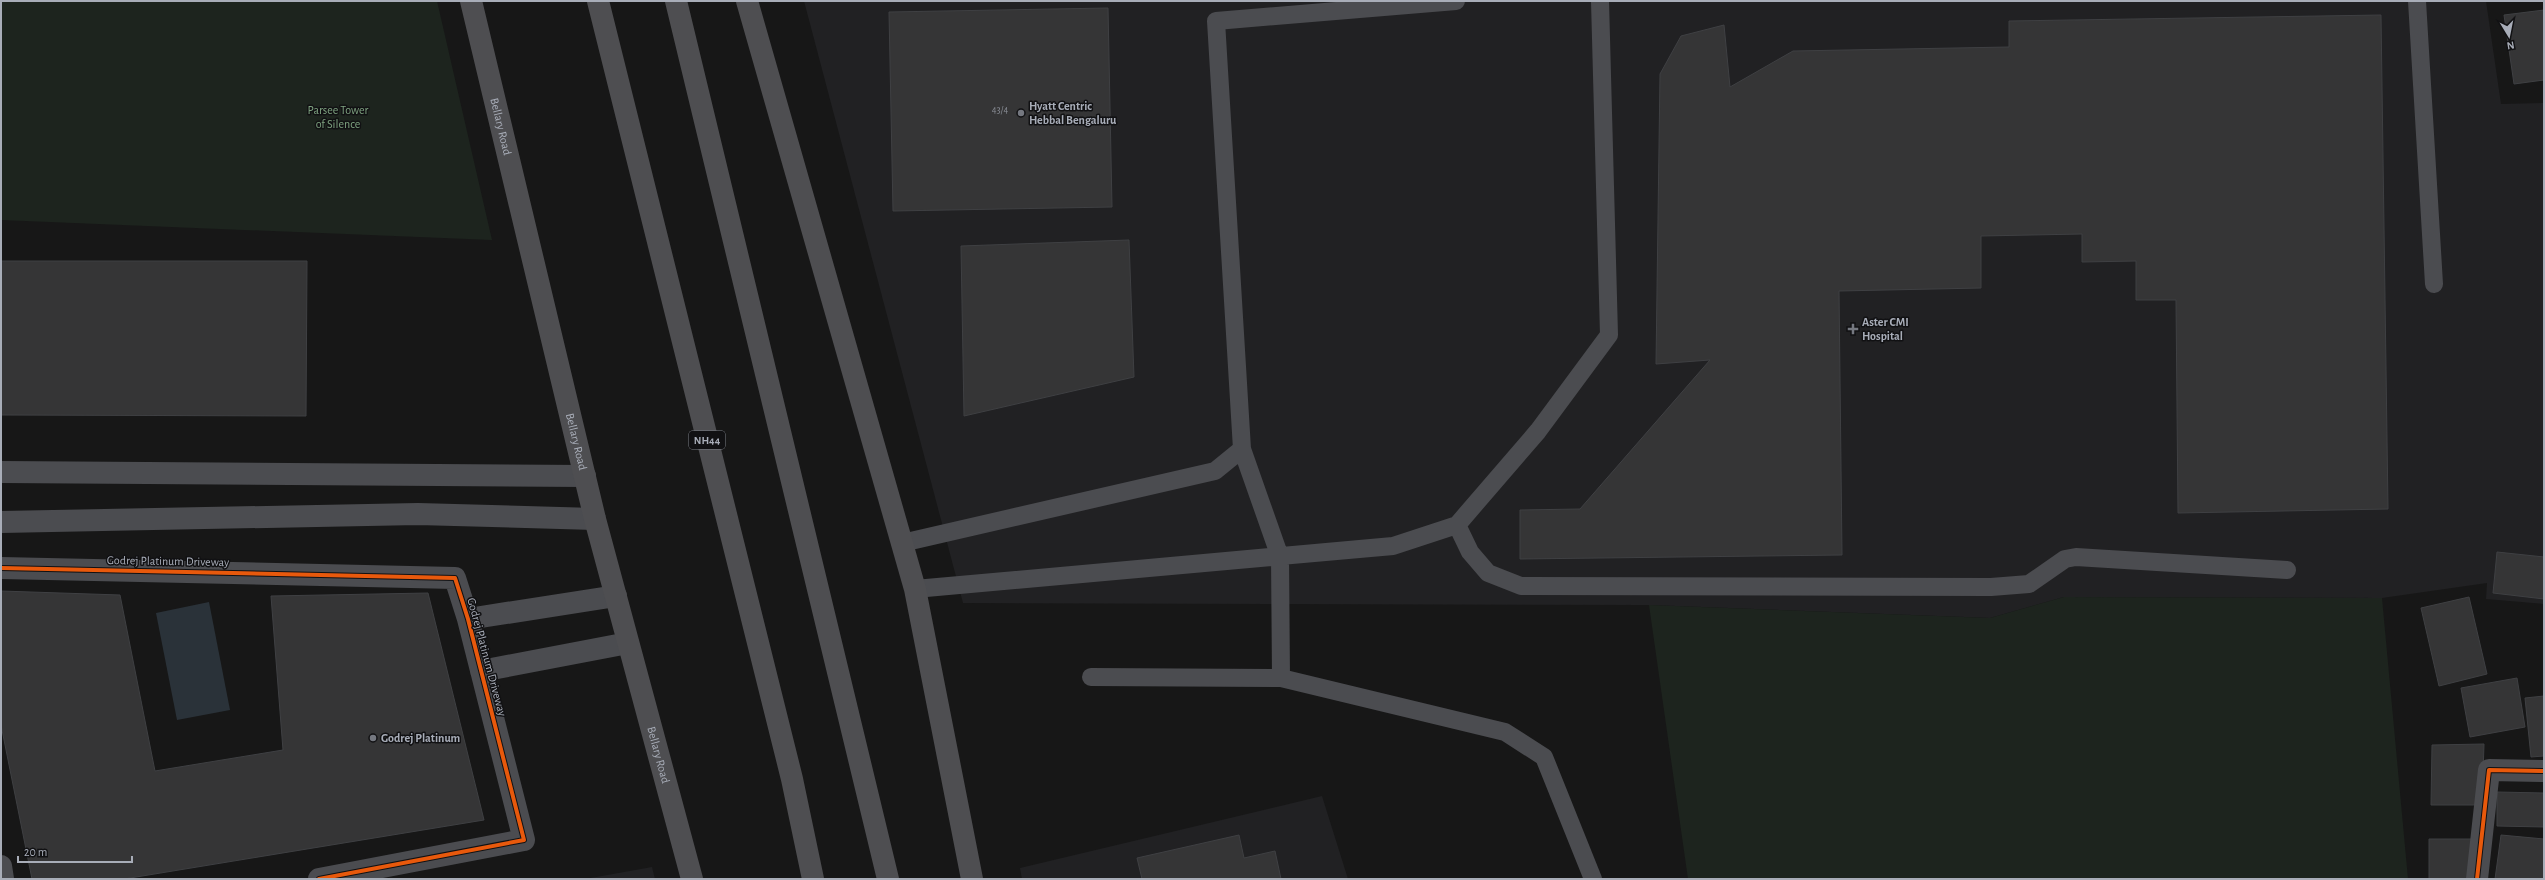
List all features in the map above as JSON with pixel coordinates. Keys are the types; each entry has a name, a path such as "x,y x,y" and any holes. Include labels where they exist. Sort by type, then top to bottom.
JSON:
{"highway":[{"name":"Bellary Road","path":"471,1 595,519 692,879"},
{"name":"NH44","path":"598,1 792,779 812,879"},
{"path":"676,1 888,879"},
{"path":"747,1 915,589 972,879"}],"street":[{"path":"1,472 585,476"},
{"path":"1,522 418,514 595,519"},
{"name":"Godrej Platinum Driveway","path":"1,568 455,578 468,619 524,840 319,879"},
{"path":"468,619 616,596"},
{"path":"481,671 628,643"},
{"path":"2477,879 2489,770 2544,771"},
{"path":"1,866 3,879"}],"lane":[{"path":"1281,678 1280,556 1242,449 1216,21 1456,1"},
{"path":"915,589 1393,546 1457,525 1538,430 1609,335 1600,1"},
{"path":"2417,1 2434,284"},
{"path":"902,543 1215,471 1242,449"},
{"path":"1457,525 1470,552 1488,573 1521,586 1991,587 2029,584 2066,559 2076,557 2287,570"},
{"path":"1091,677 1281,678 1505,732 1523,742 1544,757 1593,879"}],"shaded area":[{"name":"Aster CMI Hospital","path":"804,1 2486,1 2501,104 2544,103 2544,604 2486,599 2487,583 2382,598 2064,597 1990,618 1649,605 963,603"},
{"path":"209,602 230,710 177,720 156,613"},
{"path":"1322,796 1348,879 1022,879 1020,868"},
{"path":"652,867 655,879 585,879"}],"green space":[{"name":"Parsee Tower of Silence","path":"1,1 437,1 492,240 1,220"},
{"path":"2064,597 2382,598 2408,879 1688,879 1649,605 1990,618"}],"building":[{"path":"1108,8 1112,207 893,211 889,12"},
{"path":"2544,10 2544,80 2514,84 2504,15"},
{"path":"2381,15 2388,509 2178,513 2176,300 2136,300 2136,261 2082,262 2082,234 1981,236 1981,288 1839,291 1842,555 1520,559 1520,510 1580,509 1710,360 1656,364 1660,74 1681,36 1724,25 1730,87 1793,51 2009,47 2009,21"},
{"path":"1129,240 1134,377 964,416 961,246"},
{"path":"1,261 307,261 306,416 1,415"},
{"path":"2497,552 2544,557 2544,599 2493,593"},
{"name":"Godrej Platinum","path":"1,591 120,595 155,771 283,750 271,596 428,593 484,820 124,879 32,879 1,725"},
{"path":"2469,597 2487,674 2439,686 2421,608"},
{"path":"2517,678 2525,727 2470,737 2461,688"},
{"path":"2544,696 2544,756 2531,757 2525,698"},
{"path":"2484,744 2482,805 2431,805 2432,745"},
{"path":"2497,792 2544,793 2544,827 2497,826"},
{"path":"1239,835 1244,858 1275,851 1281,879 1142,879 1137,858"},
{"path":"2501,835 2544,839 2544,879 2495,879"},
{"path":"2429,839 2475,839 2473,879 2429,879"}],"cycle path":[{"path":"1,568 455,578 468,619 524,840 319,879"},
{"path":"2477,879 2489,770 2544,771"}],"place":[{"name":"Hyatt Centric Hebbal Bengaluru","path":"1021,113"},
{"name":"Aster CMI Hospital","path":"1853,329"},
{"name":"Godrej Platinum","path":"373,738"}]}
